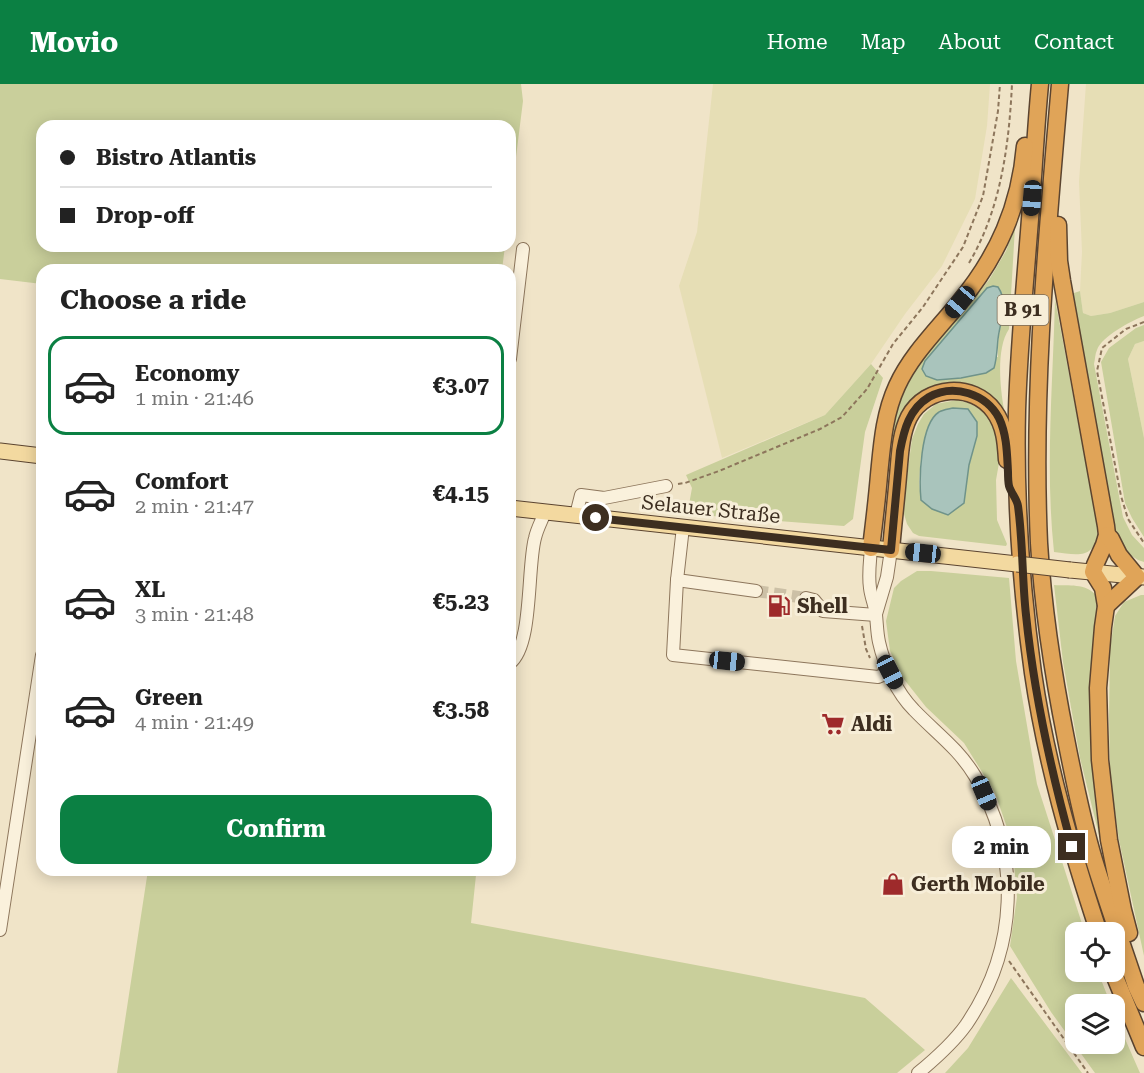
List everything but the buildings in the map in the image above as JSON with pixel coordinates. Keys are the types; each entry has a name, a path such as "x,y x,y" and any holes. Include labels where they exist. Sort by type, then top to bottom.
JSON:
{"highway":[{"name":"B 91","path":"1040,84 1020,340 1017,419 1018,504 1026,615 1044,733 1076,864 1095,922"},
{"name":"B 91","path":"1060,84 1044,277 1037,420 1039,545 1053,672 1077,794 1094,859 1136,986 1144,1003"},
{"path":"871,548 883,433 891,400 913,358 979,278 994,253 1013,208 1021,176 1025,144 1037,117"},
{"path":"1052,178 1058,207 1057,233 1062,281 1107,535 1094,572 1103,588 1106,606 1098,688 1098,736 1109,840 1119,892 1139,966 1136,986"},
{"path":"891,550 900,451 906,426 919,404 934,394 951,391 970,393 994,410 1003,427 1009,486 1018,504"},
{"path":"1106,606 1141,577 1119,555 1107,535"},
{"path":"1117,982 1144,1047"}],"main road":[{"path":"0,451 36,455"},
{"name":"Selauer Straße","path":"516,509 1141,577"}],"street":[{"path":"516,308 523,249"},
{"path":"576,515 581,495 604,498 666,486"},
{"path":"516,656 525,637 535,538 545,512"},
{"path":"683,527 677,580 673,655 878,677 890,672"},
{"path":"871,548 870,589 883,657 898,688 912,709 952,745 984,793 1002,844 1008,888 1006,927 1001,951 984,993 965,1026 939,1055 918,1073"},
{"path":"876,615 887,577 891,550"},
{"path":"677,580 756,591"},
{"path":"806,598 814,600 823,611 876,615"},
{"path":"0,930 36,694"}],"path":[{"path":"666,486 685,483 719,471 820,429 842,417 867,389 893,344 923,307 963,247 983,196 998,111 1000,84"},
{"path":"1144,322 1126,329 1102,348 1097,371 1121,496 1128,519 1144,543"},
{"path":"861,615 866,649 878,677"},
{"path":"1001,951 1088,1073"}],"shaded area":[{"path":"713,84 990,84 987,126 975,199 942,266 905,314 871,364 825,415 722,458 679,286 697,232"},
{"path":"1086,84 1144,84 1144,302 1110,313 1091,316 1083,313 1080,291 1082,252 1079,182"},
{"path":"1144,341 1144,438 1128,359 1135,344"}],"green space":[{"path":"0,84 521,84 523,101 516,157 516,120 36,120 36,252 504,252 503,264 36,264 36,283 0,279"},
{"path":"1015,227 1009,329 1001,357 1000,379 1004,409 984,391 972,386 946,383 933,386 907,405 899,420 893,443 895,418 905,389 922,360 989,280 1006,251","holes":["998,287 1003,311 998,357 925,361 987,288"]},
{"path":"1080,291 1083,313 1091,316 1110,313 1144,302 1144,316 1125,325 1105,339 1097,350 1094,364 1123,517 1132,535 1144,548 1144,562 1132,556 1128,557 1114,531 1071,294"},
{"path":"1055,299 1098,529 1097,539 1090,551 1078,554 1054,552 1051,520 1050,426"},
{"path":"1144,325 1144,341 1135,344 1128,359 1144,438 1144,537 1125,503 1101,362 1109,348 1136,328"},
{"path":"871,364 883,378 865,432 853,519 844,526 712,516 688,510 692,488 686,475 825,415"},
{"path":"957,400 969,403 981,410 992,421 999,463 996,480 997,520 1006,546 919,536 913,533 907,524 904,499 912,439 924,414 936,404","holes":["977,436 969,465 921,500 919,482 921,457"]},
{"path":"917,571 1009,578 1016,661 1037,784 1081,922 1065,922 1065,982 1102,982 1107,994 1065,994 1065,1031 1010,946 1017,897 1012,842 995,793 964,743 926,707 903,678 890,651 886,621 894,588"},
{"path":"1054,585 1082,587 1096,595 1090,713 1096,809 1101,843 1080,758 1063,662"},
{"path":"1144,595 1144,956 1119,840 1110,777 1109,716 1110,648 1115,616 1124,602"},
{"path":"147,876 476,876 471,923 865,998 925,1050 897,1073 117,1073"},
{"path":"1011,978 1065,1050 1065,1054 1068,1054 1082,1073 945,1073 968,1048"},
{"path":"1125,1039 1140,1073 1095,1073 1081,1054 1125,1054"}],"water":[{"path":"998,287 1003,299 994,368 986,373 961,378 937,380 926,376 922,369 925,361 987,288"},
{"path":"953,408 968,409 977,422 977,436 969,465 964,503 948,515 932,509 921,500 920,480 924,440 928,428 940,411"}],"tunnel":[{"path":"756,591 806,598"}],"place":[{"name":"Shell","path":"779,606"},
{"name":"Aldi","path":"833,724"},
{"name":"Gerth Mobile","path":"893,884"}],"route":[{"path":"596,518 891,550 900,451 909,418 919,404 934,394 961,391 979,397 994,410 1003,427 1006,440 1009,486 1018,504 1026,615 1034,674 1044,733 1072,847"}]}
